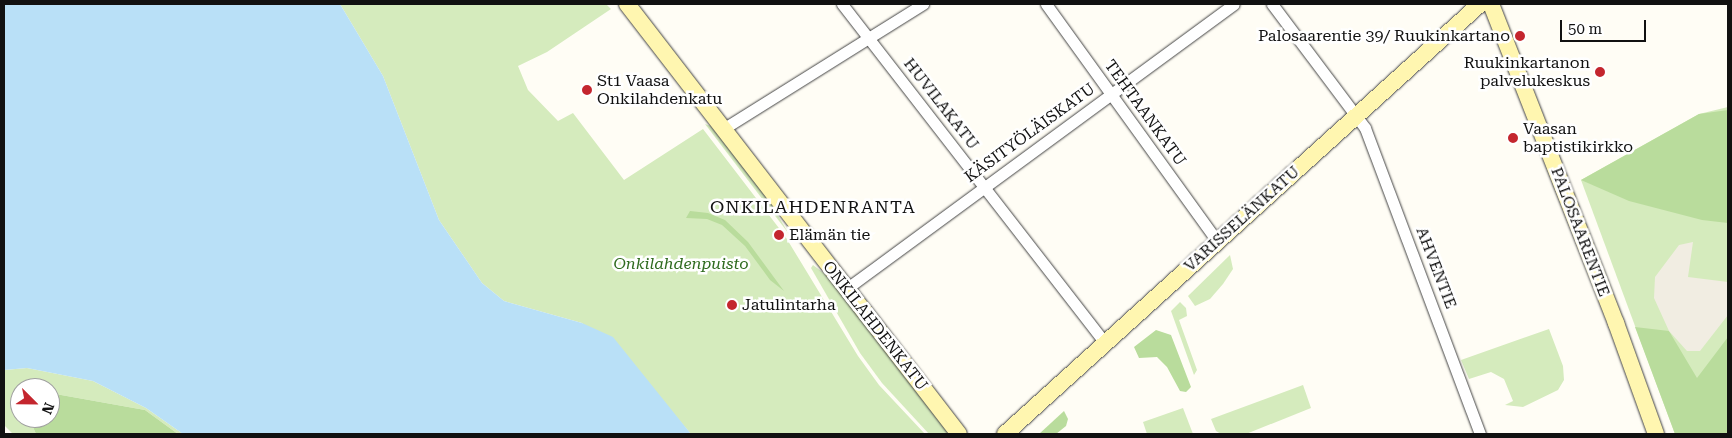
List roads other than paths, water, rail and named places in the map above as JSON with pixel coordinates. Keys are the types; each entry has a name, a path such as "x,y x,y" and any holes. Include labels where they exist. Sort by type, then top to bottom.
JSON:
{"main road":[{"name":"ONKILAHDENKATU","path":"627,4 959,434"},
{"name":"VARISSELÄNKATU","path":"1005,434 1480,4"},
{"name":"PALOSAARENTIE","path":"1491,4 1616,323 1656,434"}],"street":[{"name":"HUVILAKATU","path":"842,4 1105,343"},
{"path":"723,129 923,4"},
{"name":"TEHTAANKATU","path":"1046,4 1217,241"},
{"name":"KÄSITYÖLÄISKATU","path":"846,289 1234,4"},
{"name":"AHVENTIE","path":"1272,4 1355,116 1368,137 1480,434"}],"water":[{"path":"4,4 340,4 383,76 439,220 482,283 504,301 582,323 613,337 691,434 183,434 146,408 93,381 27,368 4,370"}],"place":[{"name":"Palosaarentie 39/ Ruukinkartano","path":"1520,36"},
{"name":"Ruukinkartanon palvelukeskus","path":"1600,72"},
{"name":"St1 Vaasa Onkilahdenkatu","path":"587,90"},
{"name":"Vaasan baptistikirkko","path":"1513,138"},
{"name":"Elämän tie","path":"779,235"},
{"name":"Jatulintarha","path":"732,305"}],"district":[{"name":"ONKILAHDENRANTA","path":"813,207"}],"park label":[{"name":"Onkilahdenpuisto","path":"681,264"}]}
